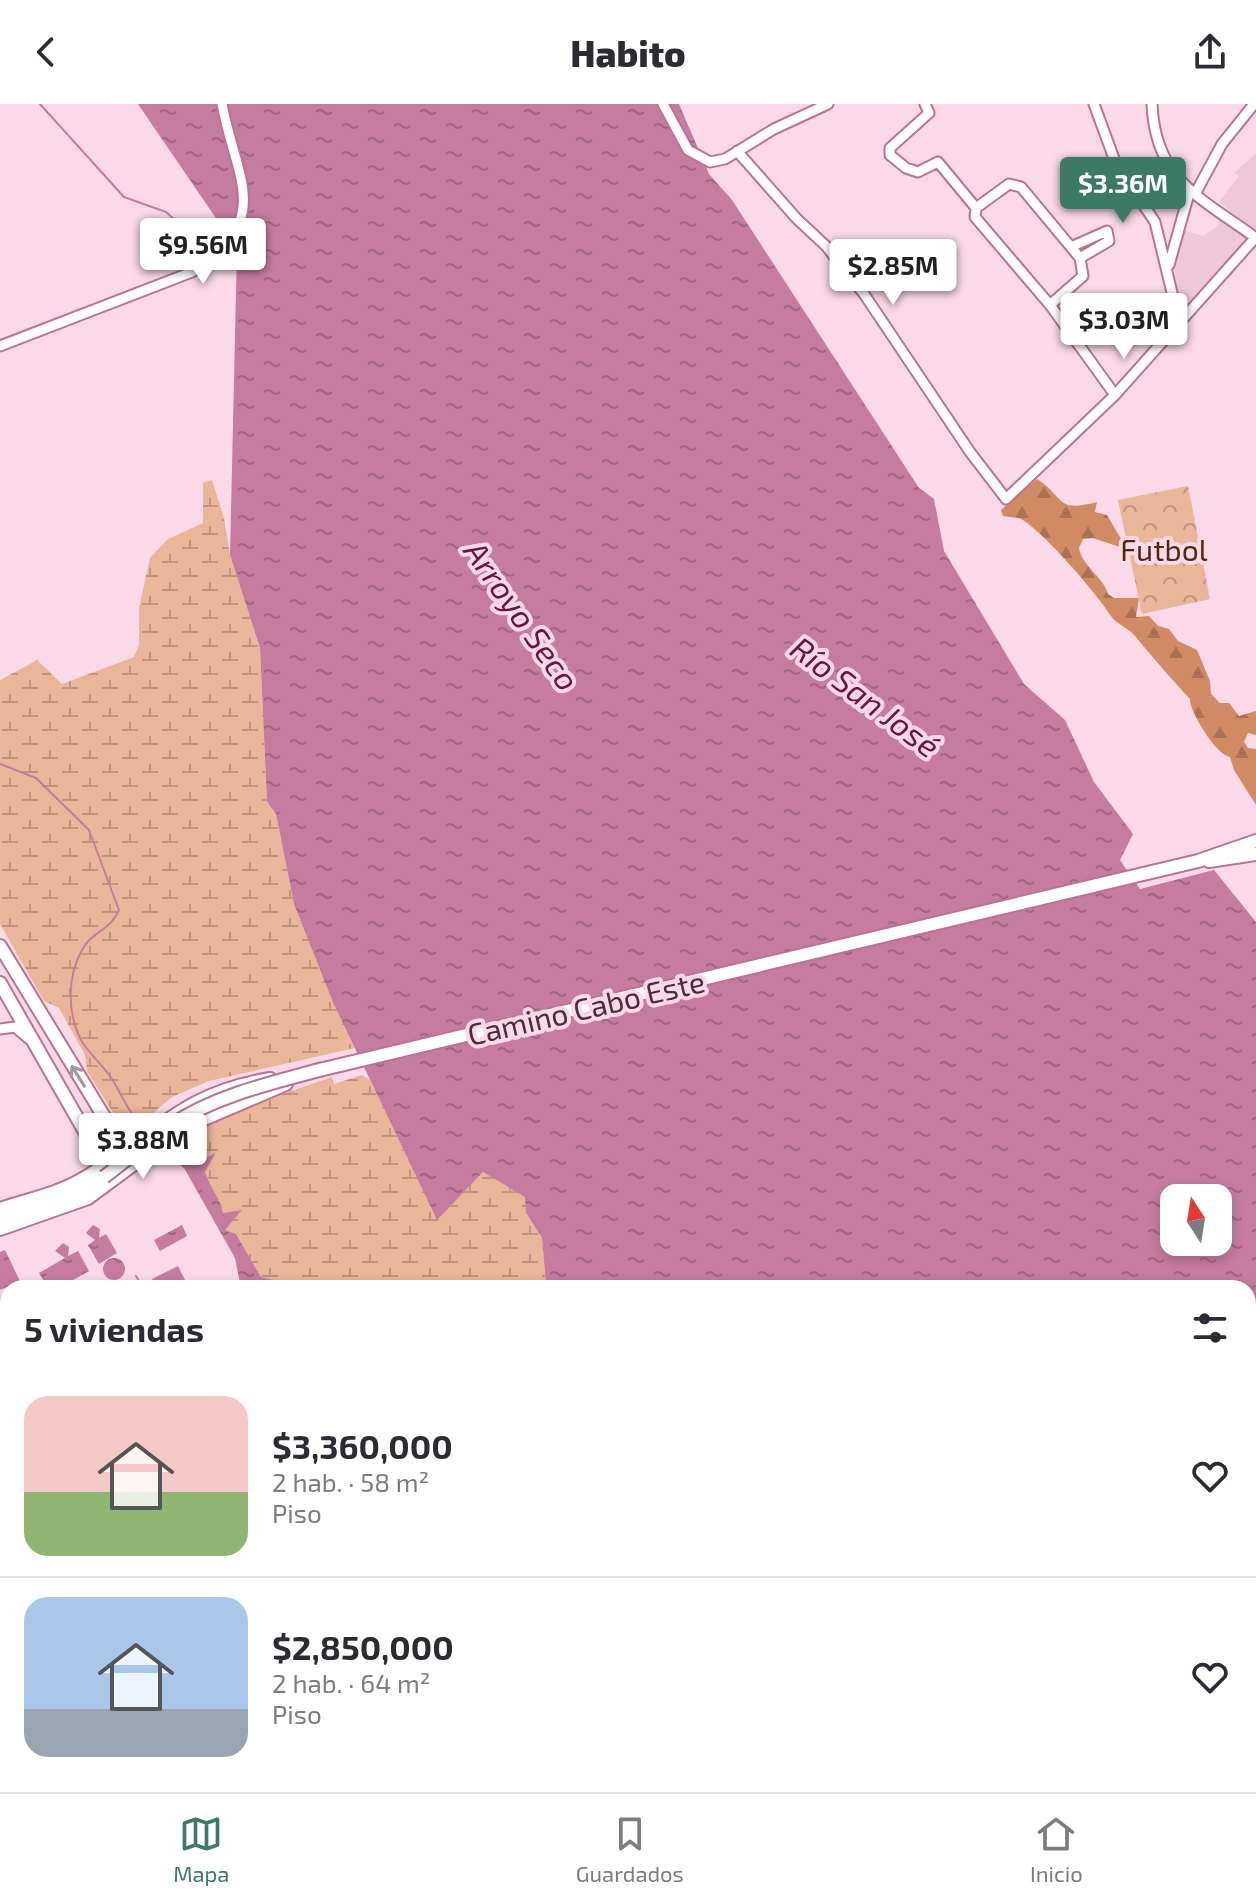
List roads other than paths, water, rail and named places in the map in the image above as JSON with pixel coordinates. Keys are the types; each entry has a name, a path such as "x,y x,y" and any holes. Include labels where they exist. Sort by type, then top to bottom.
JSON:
{"main road":[{"name":"Camino Cabo Este","path":"0,1218 72,1195 107,1175 172,1124 199,1109 247,1091 323,1069 1198,861 1256,841"},
{"name":"Camino Cabo Este","path":"1198,861 1256,854"},
{"path":"0,946 135,1165"},
{"path":"0,983 107,1175"},
{"path":"0,1229 78,1203 107,1175 124,1150 177,1111 217,1091 323,1069"},
{"path":"0,1209 135,1165 176,1133 214,1112 323,1069"}],"street":[{"path":"0,346 192,272 216,257 242,221 245,206 240,167 222,104"},
{"path":"663,104 688,150 702,160 725,159 774,129 828,104"},
{"path":"925,104 929,113 890,148 890,155 906,168 918,172 938,162 976,208 975,217 1050,305 1115,395"},
{"path":"1094,104 1116,164 1155,222 1180,326"},
{"path":"737,151 797,219 826,246 864,294 1006,499 1115,395 1180,326 1256,237 1193,192 1166,166 1152,104"},
{"path":"1168,269 1193,192 1222,144 1254,104"},
{"path":"976,208 1009,184 1017,184 1080,258 1083,276 1050,305"},
{"path":"1071,247 1107,231 1109,241 1080,258"},
{"path":"0,1029 15,1027 44,1058"}],"water":[{"name":"Río San José","path":"138,104 679,104 709,174 732,200 919,488 934,499 944,551 1024,684 1065,720 1094,782 1133,834 1120,860 1140,889 1214,870 1256,922 1256,1280 546,1280 542,1238 526,1213 525,1197 483,1172 437,1220 333,1002 294,904 276,814 267,802 260,648 230,555 237,249"},
{"path":"216,1152 205,1172 223,1213 242,1210 225,1230 236,1234 261,1277 274,1280 239,1280 235,1258 184,1168 171,1158 176,1153 191,1157 192,1166"},
{"path":"93,1225 100,1229 99,1238 106,1234 117,1253 99,1264 88,1245 95,1240 86,1233"},
{"path":"182,1225 187,1236 160,1251 154,1240"},
{"path":"63,1243 69,1247 68,1256 78,1251 89,1271 73,1280 43,1280 39,1273 65,1258 55,1251"},
{"path":"5,1250 20,1280 0,1280 0,1252"},
{"path":"114,1258 125,1269 114,1280 103,1269"},
{"path":"178,1266 185,1280 152,1280"}],"waterway":[{"name":"Arroyo Seco","path":"40,104 124,197 166,212 212,252"},
{"name":"Arroyo Seco","path":"216,257 235,267"},
{"path":"0,764 36,778 89,830 119,910 111,922 90,939 77,960 71,983 73,1018 84,1045 112,1079 131,1112 147,1129"},
{"path":"168,1145 175,1156"},
{"path":"136,1276 138,1280"}],"park label":[{"name":"Futbol","path":"1164,549"}]}
